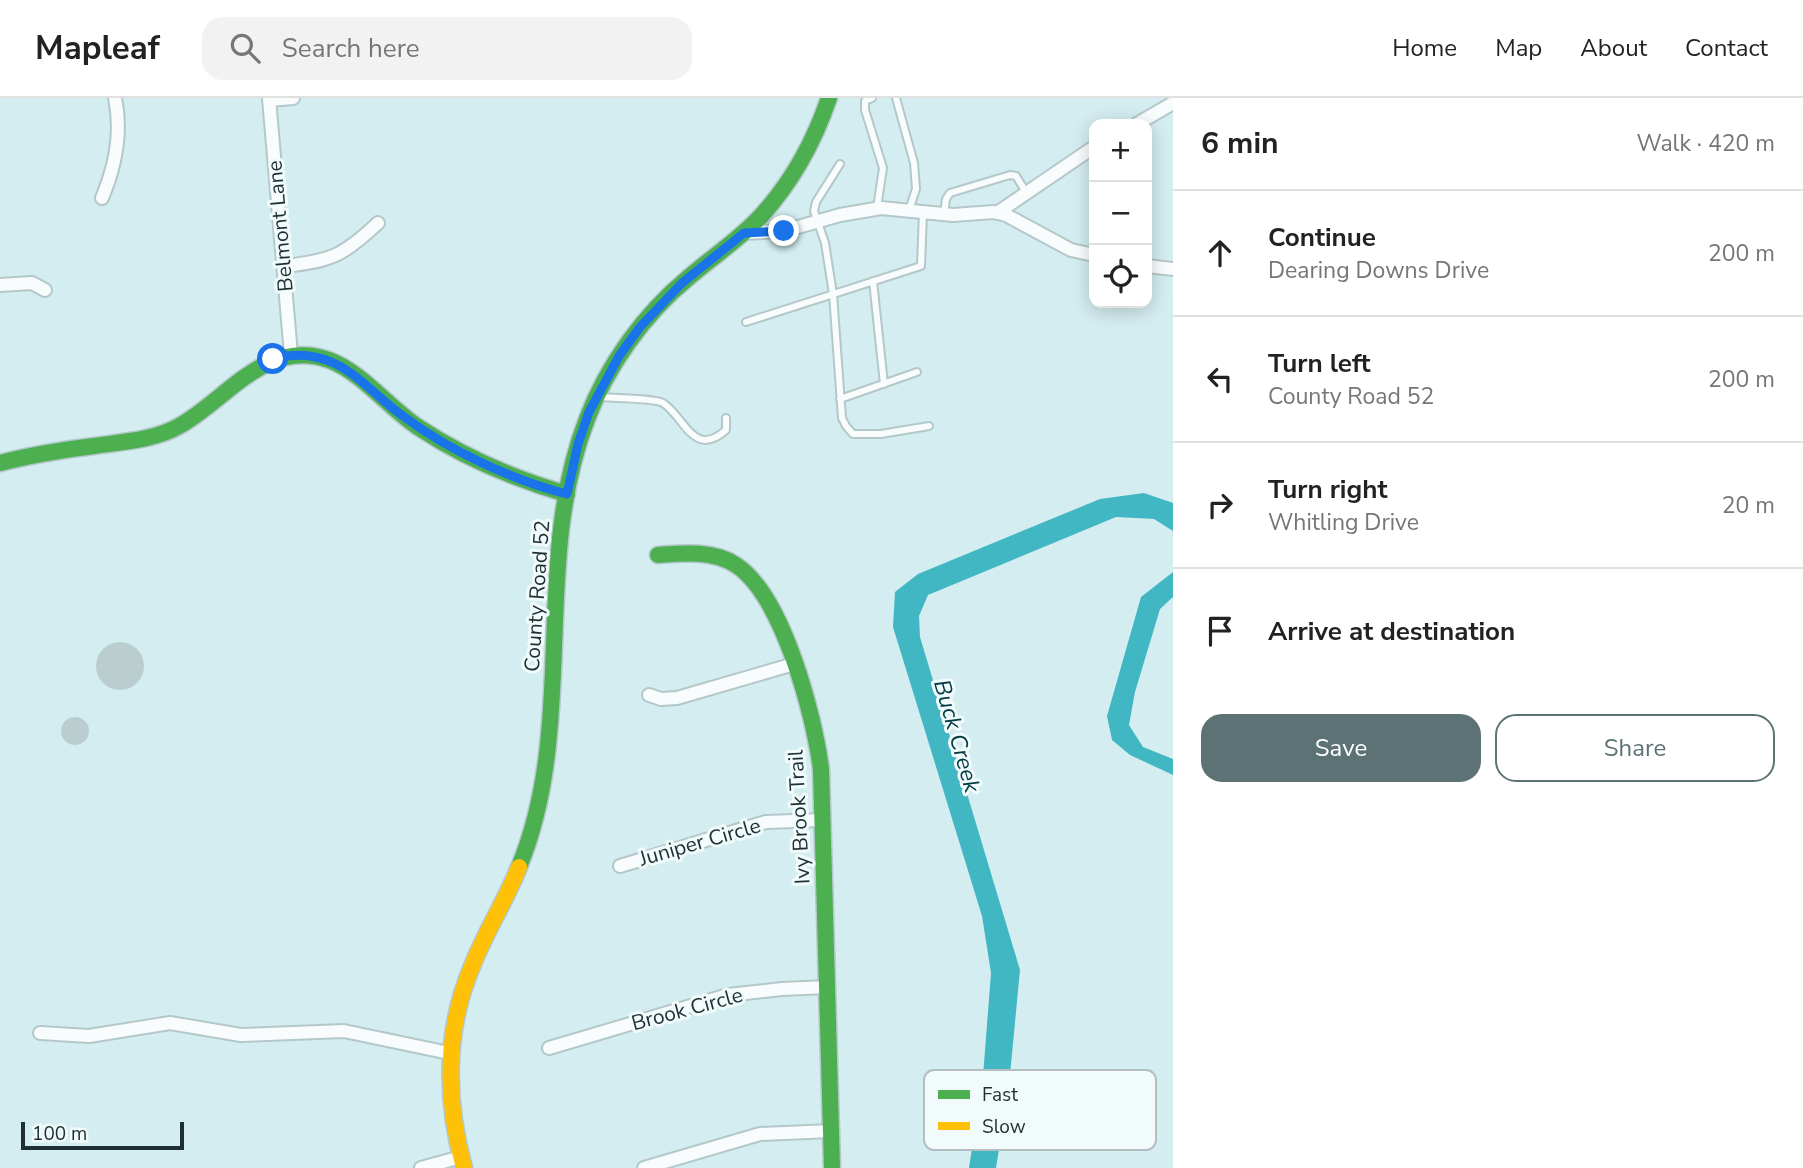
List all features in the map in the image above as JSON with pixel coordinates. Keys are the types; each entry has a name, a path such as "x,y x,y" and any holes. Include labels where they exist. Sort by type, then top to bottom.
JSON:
{"street":[{"path":"102,198 112,169 118,131 115,98"},
{"path":"269,99 293,98"},
{"name":"County Road 52","path":"462,1162 451,1119 451,1037 463,992 481,947 515,878 534,829 543,791 549,741 558,576 567,494 578,444 596,397 619,356 659,305 744,233 782,190 820,126 829,98"},
{"name":"Belmont Lane","path":"269,99 291,355"},
{"path":"1146,119 1173,103"},
{"path":"997,213 1089,150"},
{"path":"744,233 784,231 877,209 965,216 997,213 1006,215 1071,250 1089,254"},
{"path":"284,266 337,256 378,223"},
{"path":"1152,267 1173,269"},
{"path":"0,285 32,283 45,290"},
{"path":"0,463 122,442 178,427 199,416 254,369 273,359 291,355 318,358 345,369 400,415 447,444 503,470 567,494"},
{"name":"Ivy Brook Trail","path":"658,555 711,555 723,558 746,571 769,604 794,664 820,758 832,1168"},
{"path":"649,695 661,699 677,698 794,664"},
{"name":"Juniper Circle","path":"620,866 766,822 822,820"},
{"name":"Brook Circle","path":"549,1048 729,995 782,989 827,988"},
{"path":"40,1032 89,1035 170,1023 241,1035 344,1031 449,1053"},
{"path":"644,1168 760,1134 831,1131"},
{"path":"430,1167 462,1162"}],"lane":[{"path":"872,98 865,101 866,110 883,168 877,209"},
{"path":"896,98 914,163 916,189 909,210"},
{"path":"839,164 816,202 814,211 825,243 833,294 842,418 853,434 881,434 929,426"},
{"path":"944,214 946,199 950,193 1010,175 1016,176 1026,192"},
{"path":"746,321 921,267 923,212"},
{"path":"873,281 884,384"},
{"path":"840,400 917,372"},
{"path":"596,397 661,401 691,435 703,440 718,437 726,430 726,418"}],"water":[{"path":"1144,493 1173,503 1173,531 1154,519 1116,517 928,595 919,616 920,637 1020,970 1010,1070 983,1070 991,973 982,916 893,627 895,592 918,574 1100,499"},
{"path":"1173,572 1173,597 1160,609 1135,692 1129,725 1143,747 1173,759 1173,775 1130,755 1112,740 1107,716 1141,597"},
{"path":"972,1150 999,1150 996,1168 969,1168"}],"building":[{"path":"120,642 137,649 144,666 137,683 120,690 103,683 96,666 103,649"},
{"path":"75,717 85,721 89,731 85,741 75,745 65,741 61,731 65,721"}],"traffic: fast":[{"path":"519,867 537,813 547,757 556,586 570,474 595,399 628,342 656,308 697,270 753,225 783,189 809,146 829,98"},
{"path":"0,463 161,434 181,425 250,374 268,364 286,357 307,355 329,360 353,373 407,419 453,448 509,474 567,494"},
{"path":"658,555 698,554 718,557 736,565 753,580 782,629 803,689 821,769 832,1168"}],"traffic: slow":[{"path":"464,1168 453,1116 450,1065 452,1040 464,989 478,952 519,867"}],"route":[{"path":"273,359 306,355 327,360 345,369 417,427 447,444 503,470 567,494 578,444 589,412 619,356 640,327 682,283 744,233 784,231"}],"water label":[{"name":"Buck Creek","path":"957,736"}]}
